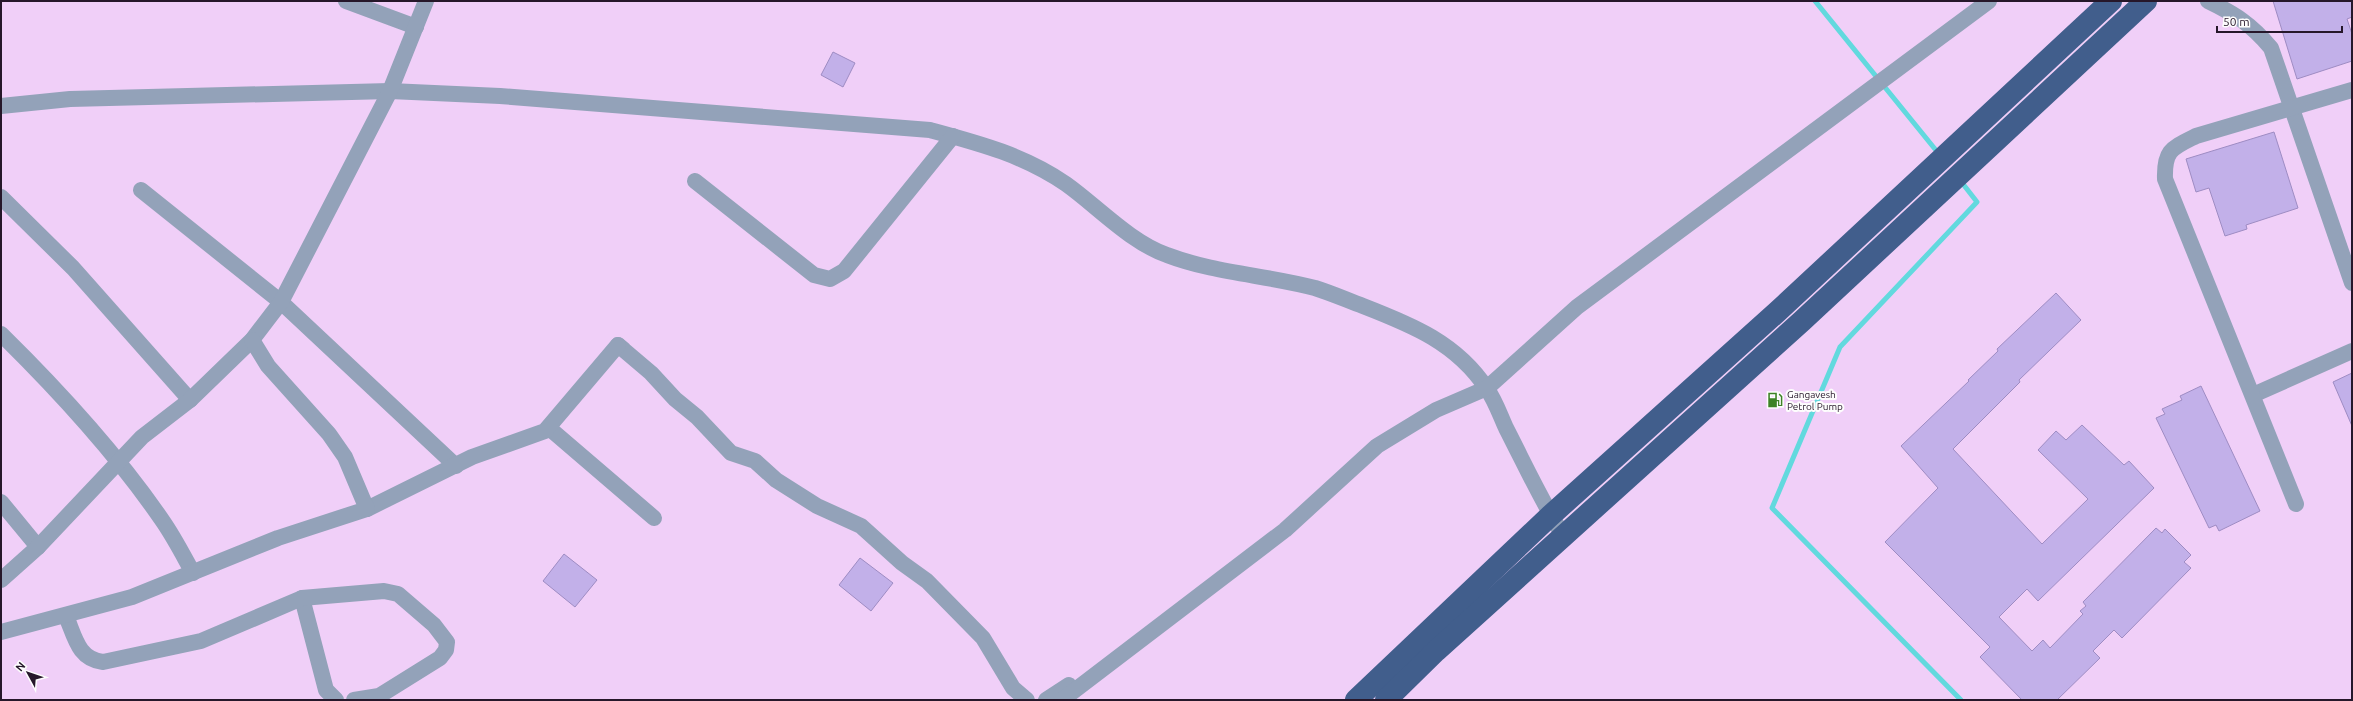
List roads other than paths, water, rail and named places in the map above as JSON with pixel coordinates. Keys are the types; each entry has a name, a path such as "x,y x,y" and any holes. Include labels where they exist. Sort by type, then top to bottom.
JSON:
{"highway":[{"path":"1356,700 1550,516 1782,307 2111,1"},
{"path":"1386,700 1436,651 1802,321 2146,1"}],"street":[{"path":"348,1 416,27"},
{"path":"1,580 38,547 142,437 190,400 252,340 281,302 390,91 426,1"},
{"path":"1062,700 1285,530 1377,446 1436,410 1487,388 1577,307 1988,1"},
{"path":"2208,1 2229,11 2255,29 2271,48 2352,283"},
{"path":"2296,504 2165,179 2164,162 2173,147 2196,136 2352,90"},
{"path":"1,106 70,99 390,91 500,96 930,130 997,148 1035,164 1067,184 1136,238 1166,255 1220,269 1315,288 1414,326 1438,339 1460,357 1487,388 1550,516 1564,537"},
{"path":"695,181 814,275 830,279 844,271 953,136"},
{"path":"141,190 281,302 456,466"},
{"path":"1,196 73,268 190,400"},
{"path":"1,334 43,375 118,463 163,521 193,573"},
{"path":"252,340 268,366 329,434 345,457 367,509"},
{"path":"1,632 66,616 132,597 278,538 367,509 472,457 538,435 549,428 621,347 651,374 675,399 697,417 731,453 755,461 782,484 817,506 861,526 902,563 927,581 983,638 1013,688 1027,700"},
{"path":"2253,395 2352,351"},
{"path":"549,428 654,518"},
{"path":"1,502 38,547"},
{"path":"66,616 84,655 92,661 103,662 201,641 302,598 384,591 398,594 434,625 447,642 446,650 440,658 379,696 354,700"},
{"path":"302,598 326,690 336,700"},
{"path":"1046,700 1092,671 1111,664"}],"waterway":[{"path":"1815,1 1939,154"},
{"path":"1961,700 1772,508 1840,347 1977,202 1963,184"}],"place":[{"name":"Gangavesh Petrol Pump","path":"1775,400"}]}
